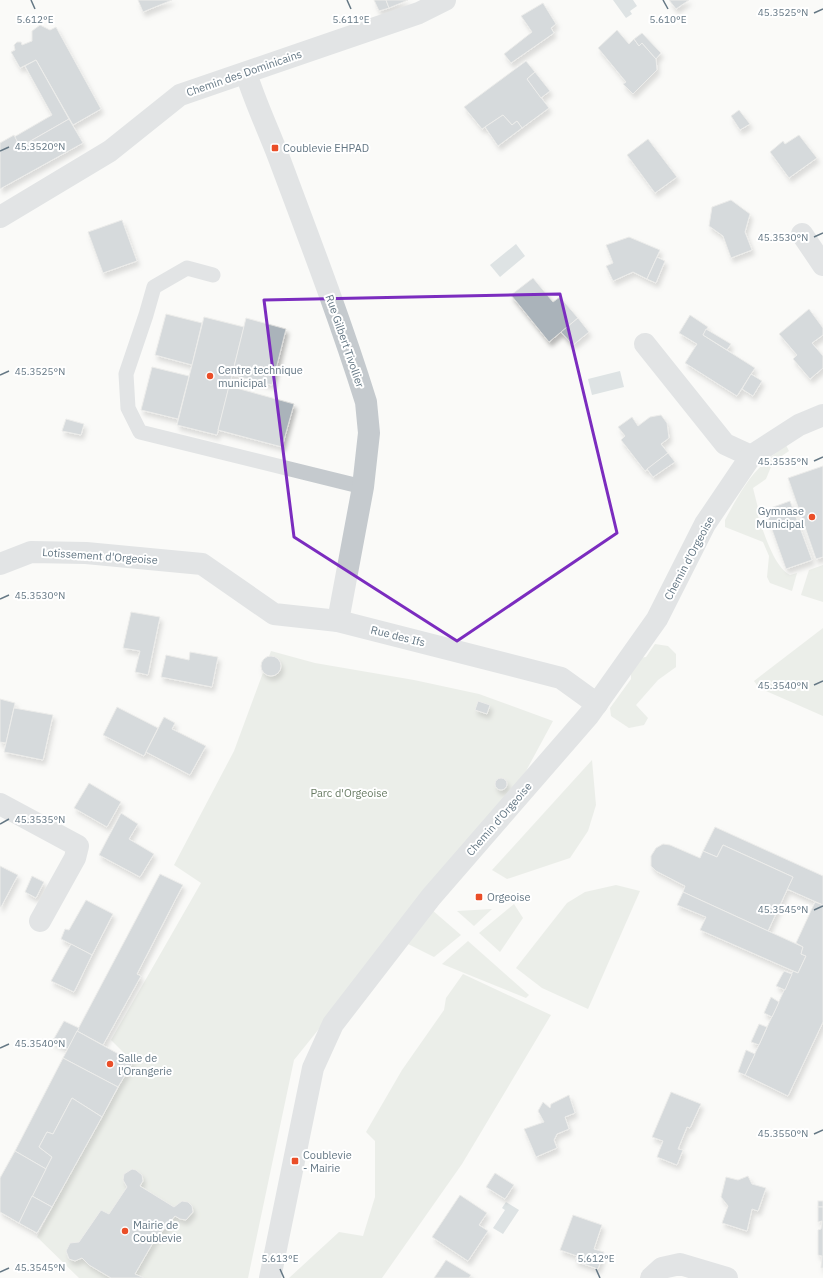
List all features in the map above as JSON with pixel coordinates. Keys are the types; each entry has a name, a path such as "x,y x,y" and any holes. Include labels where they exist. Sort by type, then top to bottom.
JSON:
{"street":[{"name":"Chemin des Dominicains","path":"0,217 110,151 180,95 419,13 444,0"},
{"name":"Rue Gilbert Tivollier","path":"246,73 254,101 275,148 303,222 366,402 369,433 363,487 338,620"},
{"path":"802,234 823,265"},
{"path":"645,344 725,444 751,456"},
{"name":"Chemin d'Orgeoise","path":"270,1278 313,1068 333,1024 431,897 597,704 657,619 705,524 751,456 799,425 823,415"},
{"name":"Lotissement d'Orgeoise","path":"0,564 32,552 86,553 202,564"},
{"name":"Rue des Ifs","path":"202,564 274,614 338,620 561,678 597,704"},
{"path":"0,804 78,846 75,858 40,921"},
{"path":"651,1278 662,1268 680,1264 727,1278"}],"lane":[{"path":"213,275 187,268 154,287 126,374 128,408 140,432 363,487"}],"highlighted area":[{"path":"560,294 617,533 457,641 294,537 264,300"}],"green space":[{"path":"786,445 789,451 773,462 766,479 753,488 759,512 758,516 774,557 784,571 790,575 797,573 792,591 770,583 767,577 769,556 763,542 725,527 725,520 750,478 765,462"},
{"path":"823,565 823,602 801,595 809,570"},
{"path":"823,628 823,716 759,688 754,681"},
{"path":"655,644 668,646 676,654 676,667 658,680 636,705 648,718 644,725 629,728 611,716 610,708 631,679 631,670 639,658 646,657"},
{"name":"Parc d'Orgeoise","path":"271,651 315,663 414,680 479,694 553,721 526,771 294,1060 248,1278 79,1278 37,1237 70,1174 133,1062 111,1040 201,883 174,865 234,751"},
{"path":"592,760 596,805 588,831 570,858 507,879 492,870"},
{"path":"616,885 640,891 588,1009 542,988 516,968 567,903 585,892"},
{"path":"514,904 523,918 500,952 479,933"},
{"path":"492,909 474,926 457,911"},
{"path":"432,910 461,935 434,957 406,943"},
{"path":"468,941 529,995 526,998 442,964"},
{"path":"463,974 551,1015 462,1164 382,1278 289,1278 339,1232 363,1236 375,1197 375,1141 366,1132 402,1070 444,1010 446,998"}],"shaded area":[{"path":"613,0 633,0 637,6 630,11 632,14 626,18"},
{"path":"516,244 525,256 500,277 490,265"},
{"path":"620,371 624,387 592,395 588,379"},
{"path":"506,1202 519,1210 503,1234 493,1228 505,1210 502,1208"}],"building":[{"path":"138,0 172,0 143,12"},
{"path":"374,0 386,0 389,8 379,11"},
{"path":"386,0 408,0 389,8"},
{"path":"669,0 689,0 676,9"},
{"path":"543,3 556,24 551,28 554,33 511,63 504,54 532,32 521,16"},
{"path":"40,25 50,30 56,27 101,109 73,125 36,60 20,68 11,52 15,50 14,45 17,42 21,42 22,45 32,41 32,31"},
{"path":"617,30 629,44 634,39 639,46 642,43 656,59 657,70 633,94 623,84 626,82 598,48"},
{"path":"642,33 661,53 656,59 642,43 639,46 634,39"},
{"path":"36,60 69,119 20,147 14,137 52,115 25,66"},
{"path":"526,61 535,72 527,79 549,108 522,128 517,121 512,125 503,115 482,129 464,107"},
{"path":"535,72 550,91 541,98 527,79"},
{"path":"739,110 750,124 740,130 731,116"},
{"path":"503,115 512,125 517,121 522,128 498,146 485,127"},
{"path":"69,119 83,143 0,189 0,143 14,135 20,147"},
{"path":"799,135 817,158 789,178 770,152 783,141 785,144"},
{"path":"648,139 677,177 655,193 627,155"},
{"path":"731,200 750,214 745,232 752,250 731,258 723,236 709,226 712,207"},
{"path":"122,220 137,261 103,273 88,232"},
{"path":"629,237 660,250 647,279 633,272 613,281 606,266 613,263 606,245"},
{"path":"657,257 665,261 656,283 647,279"},
{"path":"533,278 553,302 560,297 578,318 549,342 511,295"},
{"path":"809,309 823,328 823,335 812,343 823,356 823,368 810,379 793,359 797,355 779,334"},
{"path":"166,314 202,323 192,365 155,355"},
{"path":"690,315 708,327 703,335 755,368 737,396 685,363 697,344 679,333"},
{"name":"Centre technique municipal","path":"204,317 244,327 217,435 177,425"},
{"path":"246,318 286,329 272,385 232,375"},
{"path":"578,318 589,332 573,345 561,332"},
{"path":"706,329 731,344 727,350 703,335"},
{"path":"152,367 189,376 178,419 141,410"},
{"path":"751,374 762,381 753,396 742,389"},
{"path":"229,386 294,404 282,447 218,430"},
{"path":"661,415 667,423 669,438 661,444 668,453 645,471 621,440 625,436 618,427 632,417 638,426 650,417"},
{"path":"66,419 84,424 81,435 62,431"},
{"path":"668,453 675,462 653,477 647,469"},
{"name":"Gymnase Municipal","path":"823,466 823,557 816,559 788,478"},
{"path":"790,501 812,560 786,569 765,510"},
{"path":"131,612 160,617 148,675 135,672 140,651 123,648"},
{"path":"190,652 218,657 212,687 161,677 166,655 189,660"},
{"path":"271,656 278,659 281,666 278,673 271,676 264,673 261,666 264,659"},
{"path":"0,699 15,703 6,743 0,742"},
{"path":"478,701 490,705 487,714 475,710"},
{"path":"117,707 158,728 144,756 103,735"},
{"path":"14,708 53,715 43,760 4,752"},
{"path":"164,717 175,723 172,729 206,746 190,775 146,752"},
{"path":"501,778 505,780 507,784 505,788 501,790 497,788 495,784 497,780"},
{"path":"89,783 121,802 107,827 74,808"},
{"path":"121,813 138,824 129,839 154,854 140,877 99,855"},
{"path":"715,827 823,876 823,905 787,889 793,877 723,845 717,857 703,851"},
{"path":"663,844 670,845 700,858 703,851 717,857 723,845 793,877 768,931 683,892 685,886 656,871 651,866 651,856 656,848"},
{"path":"0,866 18,875 1,907 0,907"},
{"path":"160,874 183,885 137,974 141,976 103,1045 77,1031"},
{"path":"32,876 44,882 36,898 25,892"},
{"path":"683,892 803,947 801,954 806,956 798,973 700,930 706,917 677,905"},
{"path":"86,900 113,914 92,955 61,939 65,929 69,930"},
{"path":"815,902 823,905 823,1022 788,1096 745,1075 793,971 798,973 806,956 801,954 803,947 796,943"},
{"path":"71,944 92,955 74,992 51,981"},
{"path":"784,971 792,974 785,990 776,986"},
{"path":"771,997 779,1002 772,1017 764,1013"},
{"path":"64,1021 79,1028 68,1049 52,1042"},
{"path":"759,1024 767,1027 759,1045 751,1042"},
{"path":"77,1031 133,1062 118,1087 63,1058"},
{"path":"746,1050 755,1054 745,1075 738,1072"},
{"path":"63,1058 118,1087 102,1117 72,1098 53,1134 47,1132 39,1147 52,1157 46,1169 15,1151"},
{"path":"671,1092 701,1104 690,1128 687,1127 678,1149 683,1150 677,1165 657,1157 663,1141 652,1137"},
{"path":"569,1095 575,1113 565,1117 569,1129 557,1134 554,1140 557,1148 536,1157 524,1129 544,1122 538,1111 543,1102 550,1108 551,1104"},
{"path":"72,1098 102,1117 52,1207 32,1196 52,1157 39,1147 47,1132 53,1134"},
{"path":"15,1151 46,1169 19,1223 0,1212 0,1178"},
{"name":"Mairie de Coublevie","path":"132,1169 136,1170 142,1175 143,1181 140,1186 174,1207 182,1201 188,1202 192,1206 193,1212 186,1220 175,1216 154,1241 135,1274 144,1278 111,1278 89,1265 82,1258 75,1261 69,1259 66,1251 70,1243 79,1242 101,1210 109,1214 127,1187 123,1180 124,1174"},
{"path":"495,1173 514,1185 505,1199 486,1187"},
{"path":"748,1176 752,1184 766,1188 758,1211 752,1209 747,1231 722,1223 728,1206 721,1197 726,1177 738,1180"},
{"path":"460,1195 487,1213 479,1225 488,1231 468,1261 432,1237"},
{"path":"32,1196 52,1207 37,1233 19,1223"},
{"path":"818,1201 823,1201 823,1207 818,1207"},
{"path":"818,1207 823,1207 823,1268 821,1268 822,1256 818,1255 818,1230 821,1229 822,1221 818,1222"},
{"path":"573,1215 602,1225 594,1249 604,1252 598,1269 575,1261 577,1256 560,1250"},
{"path":"446,1260 471,1275 469,1278 434,1278"}],"place":[{"name":"Coublevie EHPAD","path":"275,148"},
{"name":"Centre technique municipal","path":"210,376"},
{"name":"Gymnase Municipal","path":"812,517"},
{"name":"Orgeoise","path":"479,897"},
{"name":"Salle de l'Orangerie","path":"110,1064"},
{"name":"Coublevie - Mairie","path":"295,1161"},
{"name":"Mairie de Coublevie","path":"125,1231"}]}
